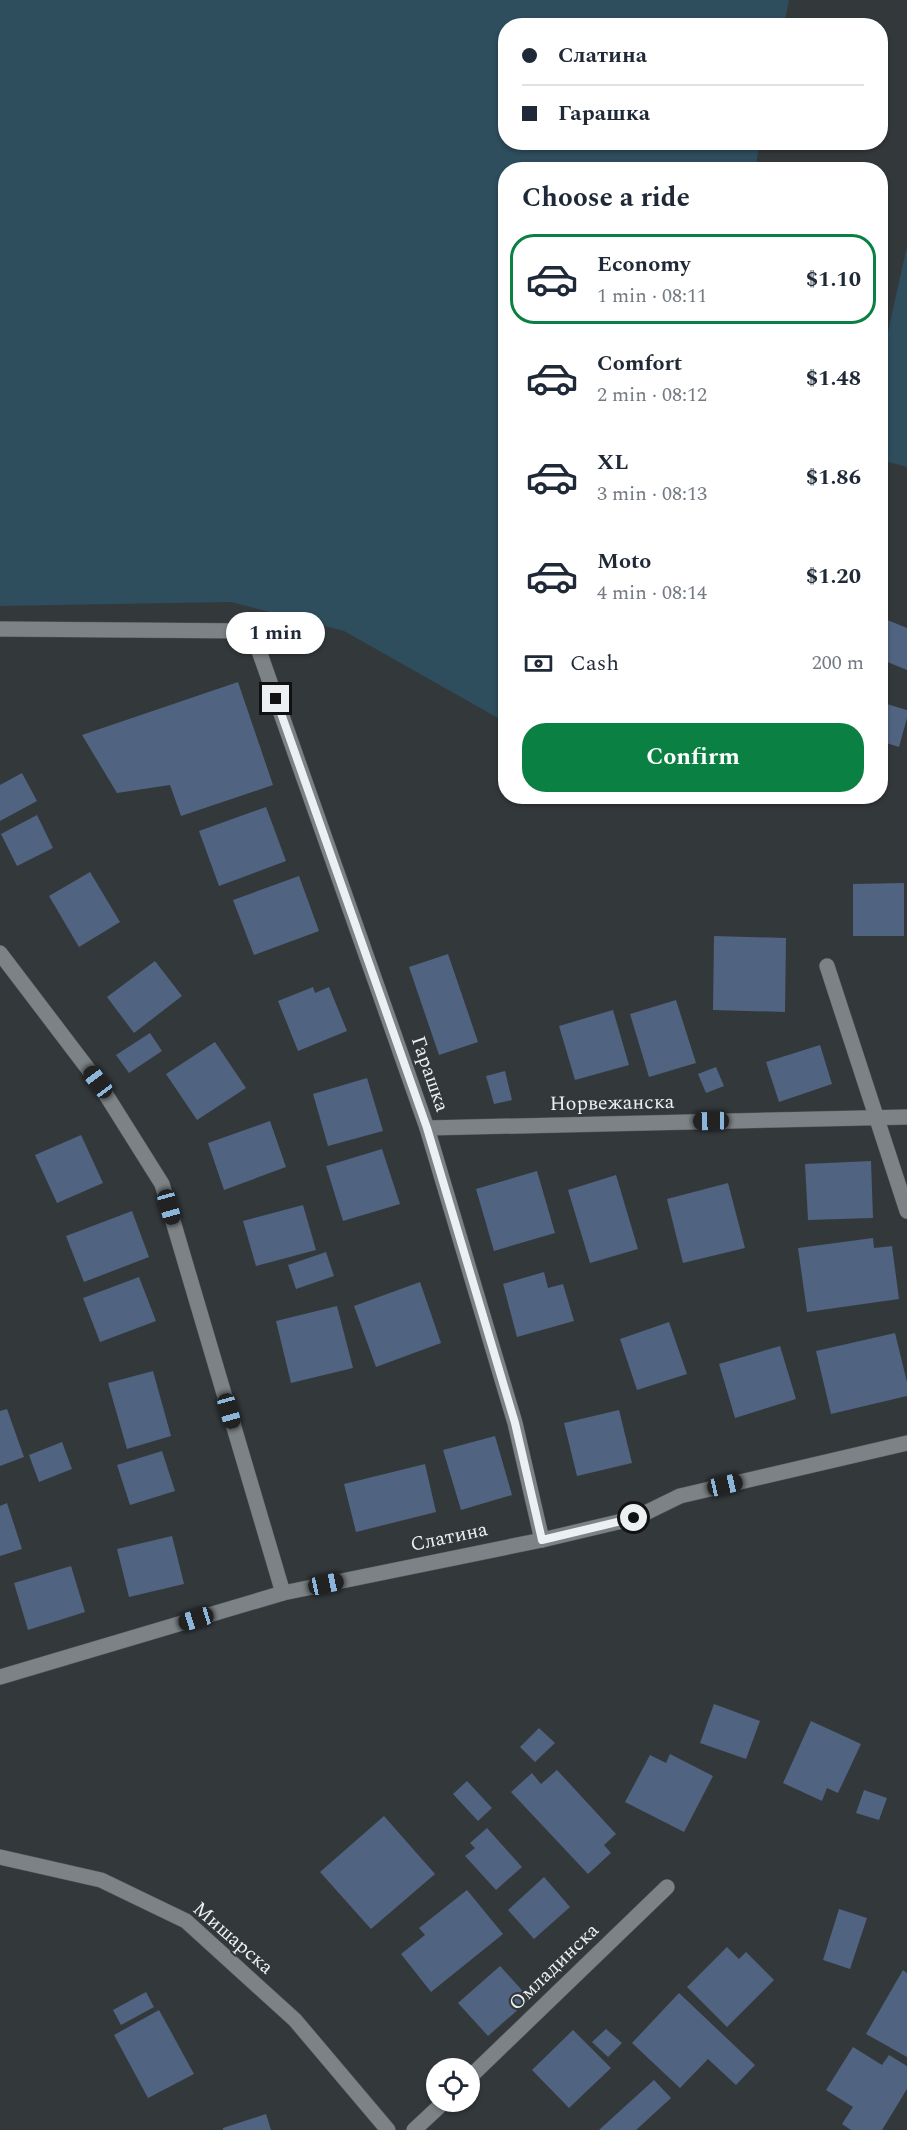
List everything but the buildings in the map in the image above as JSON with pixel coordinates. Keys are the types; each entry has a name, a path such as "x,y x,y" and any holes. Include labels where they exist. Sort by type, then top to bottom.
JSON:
{"street":[{"name":"Гарашка","path":"0,629 252,631 427,1128 515,1423 542,1540"},
{"path":"0,952 98,1082 162,1184 283,1593"},
{"path":"827,966 907,1211"},
{"name":"Норвежанска","path":"427,1128 907,1117"},
{"name":"Слатина","path":"0,1677 283,1593 542,1540 634,1518 680,1496 907,1443"},
{"name":"Мишарска","path":"0,1857 101,1880 186,1921 295,2020 388,2130"},
{"name":"Омладинска","path":"480,2067 667,1887"},
{"path":"414,2130 433,2112"}],"shaded area":[{"path":"0,0 789,0 785,18 498,18 498,150 759,150 756,162 498,162 498,718 344,631 231,602 0,606"},
{"path":"907,246 907,467 888,462 888,332"}],"route":[{"path":"276,699 427,1128 515,1423 542,1540 634,1518"}]}
